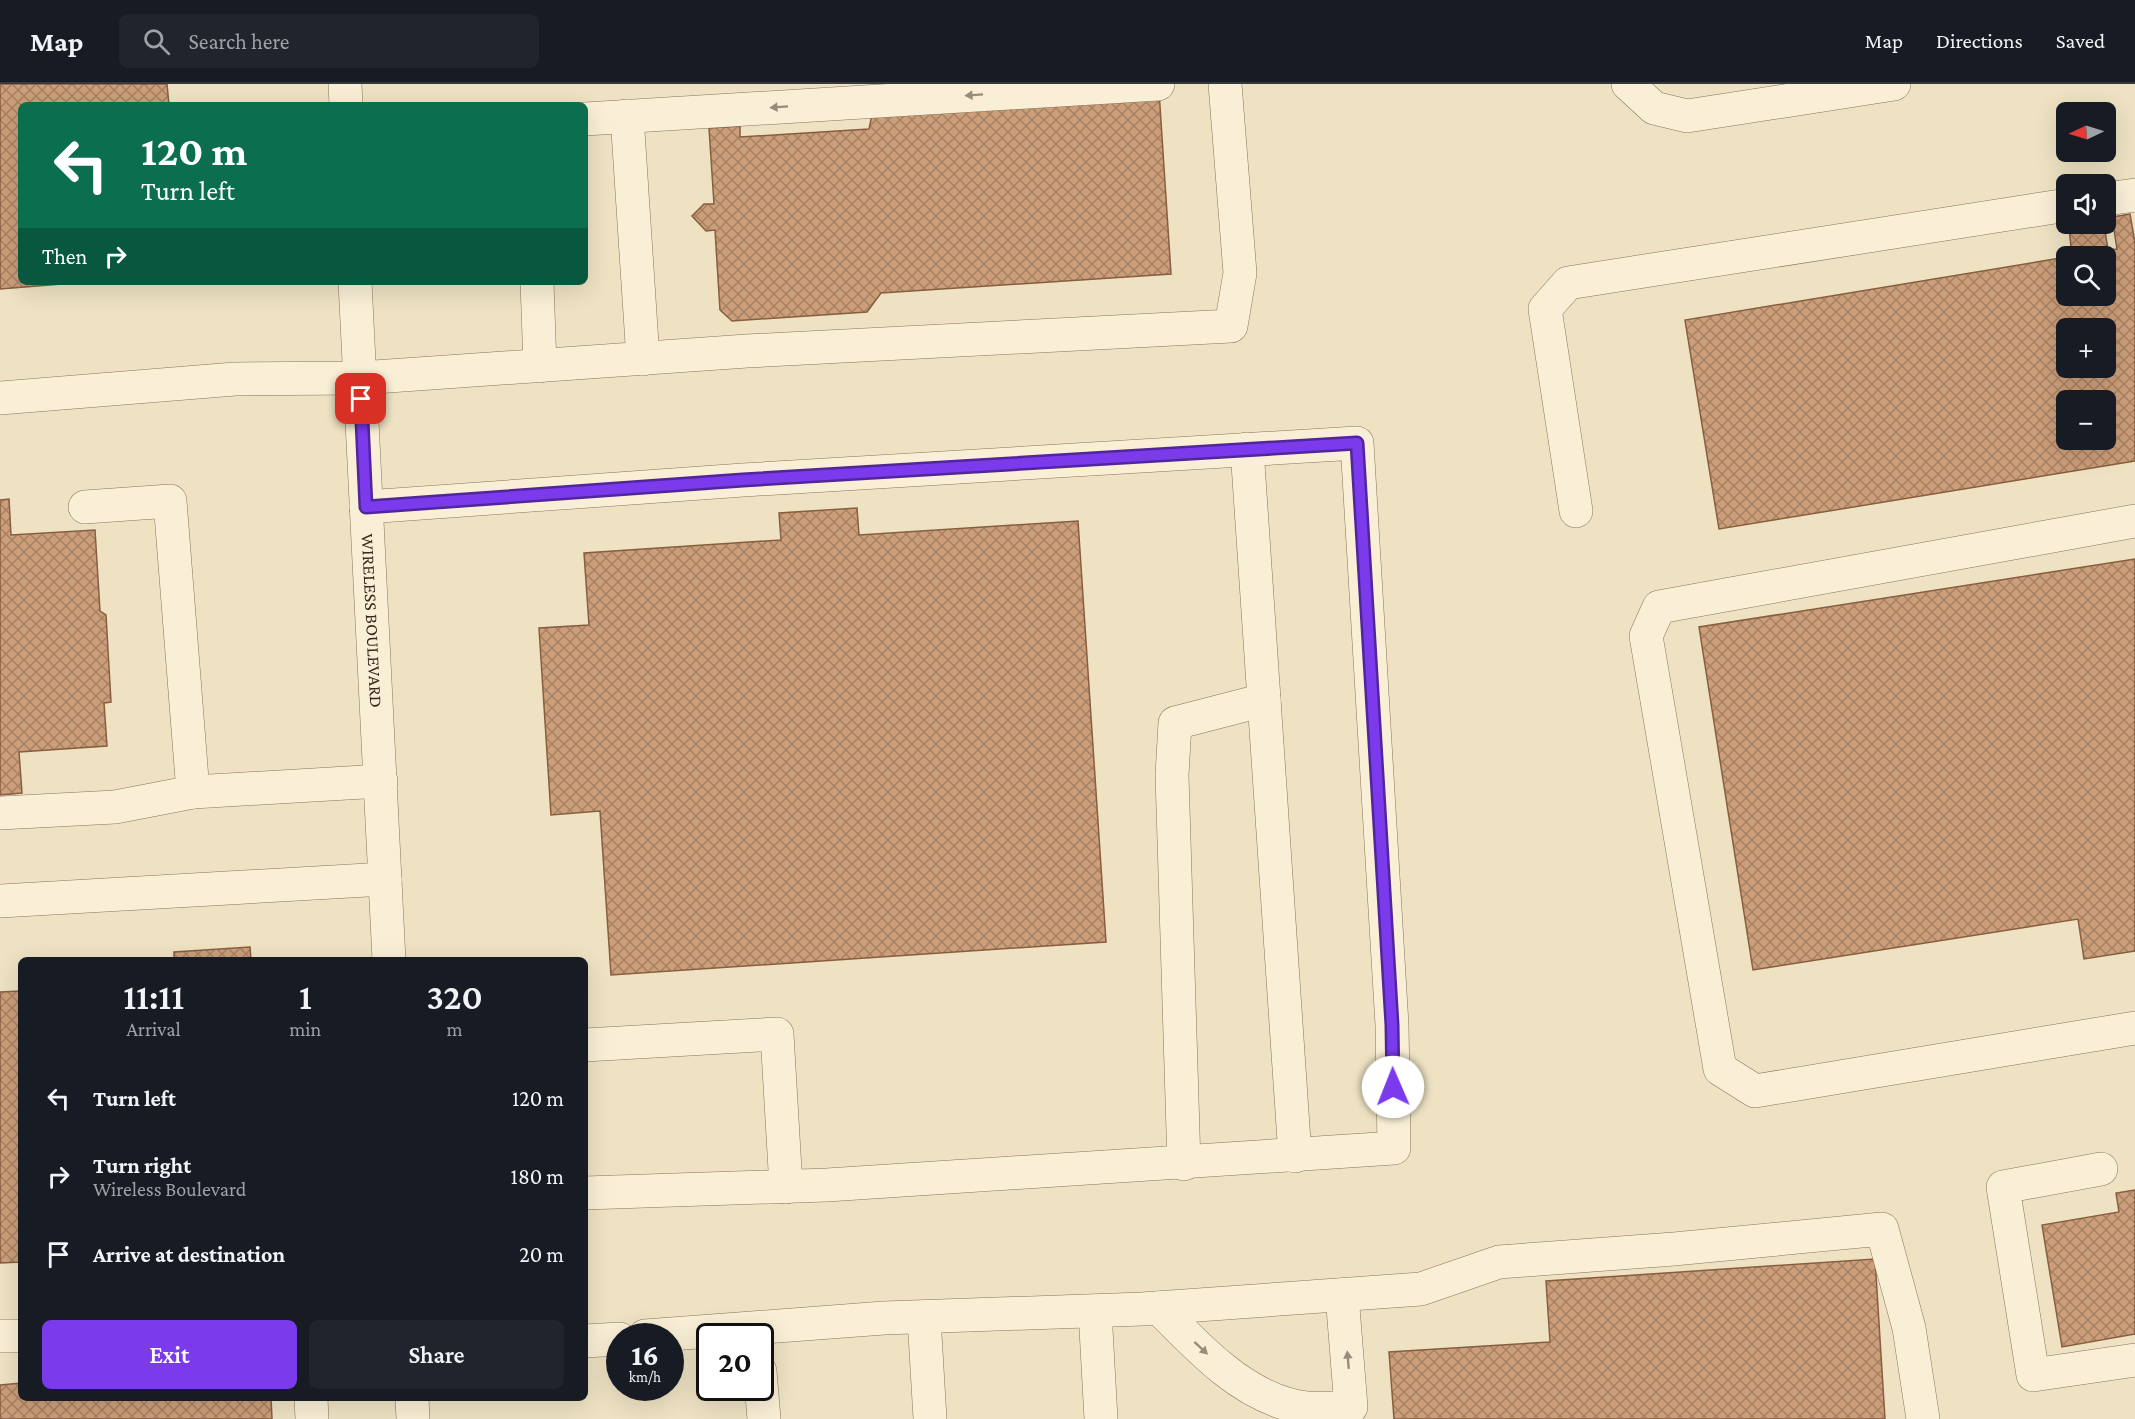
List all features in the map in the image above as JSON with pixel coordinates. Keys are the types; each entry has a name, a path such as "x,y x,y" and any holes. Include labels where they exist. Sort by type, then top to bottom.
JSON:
{"street":[{"path":"345,84 346,102"},
{"path":"588,119 1158,84"},
{"path":"0,398 235,379 360,378 643,359 1231,326 1240,273 1225,84"},
{"path":"1628,84 1654,108 1687,116 1894,84"},
{"path":"627,116 643,359"},
{"path":"2116,198 2135,195"},
{"path":"1576,511 1545,309 1568,283 2056,207"},
{"name":"WIRELESS BOULEVARD","path":"355,285 389,957"},
{"path":"537,285 540,366"},
{"path":"366,507 731,480 1357,443 1392,1025 1394,1148 1184,1164 786,1186 588,1193"},
{"path":"1247,449 1295,1156"},
{"path":"85,507 170,501 193,792"},
{"path":"2135,521 1659,607 1646,636 1720,1069 1755,1091 2135,1028"},
{"path":"1184,1164 1172,775 1175,723 1264,700"},
{"path":"0,813 115,807 193,792 381,781"},
{"path":"0,901 385,879"},
{"path":"588,1045 777,1034 786,1186"},
{"path":"2101,1169 2003,1187 2032,1376 2135,1360"},
{"path":"774,1331 924,1317 1159,1308 1421,1289 1499,1262 1674,1249 1882,1229 1909,1328 1923,1419"},
{"path":"1159,1308 1221,1368 1263,1395 1288,1405 1312,1409 1361,1407 1342,1295"},
{"path":"1095,1311 1101,1419"},
{"path":"924,1317 930,1419"},
{"path":"0,1336 18,1336"},
{"path":"588,1341 606,1339"},
{"path":"311,1401 312,1419"},
{"path":"412,1401 413,1419"},
{"path":"762,1401 764,1419"}],"building":[{"path":"0,84 167,84 169,102 18,102 18,285 50,285 0,289"},
{"path":"1159,91 1171,274 881,293 867,312 732,321 720,310 715,230 706,231 692,216 704,204 714,204 709,128 740,126 740,137 869,129 873,110"},
{"path":"2130,214 2135,243 2135,461 1719,529 1685,320 2056,259 2056,306 2116,306 2117,249 2115,234 2116,216"},
{"path":"2070,234 2106,234 2107,246 2071,246"},
{"path":"9,499 11,535 95,530 100,611 106,615 111,702 104,703 107,746 19,752 22,793 0,795 0,500"},
{"path":"857,508 859,535 1078,521 1106,942 611,975 600,811 551,815 539,628 589,625 584,553 781,540 779,513"},
{"path":"2135,559 2135,951 2084,959 2078,919 1753,970 1699,627"},
{"path":"250,947 251,957 174,957 174,952"},
{"path":"18,991 18,1262 0,1263 0,992"},
{"path":"2135,1190 2135,1334 2062,1347 2042,1225 2119,1212 2116,1193"},
{"path":"1875,1259 1885,1419 1394,1419 1389,1352 1550,1342 1546,1281"},
{"path":"18,1383 18,1401 271,1401 272,1419 0,1419 0,1385"}],"route":[{"path":"361,399 366,507 743,480 1357,443 1392,1025 1393,1087"}]}
